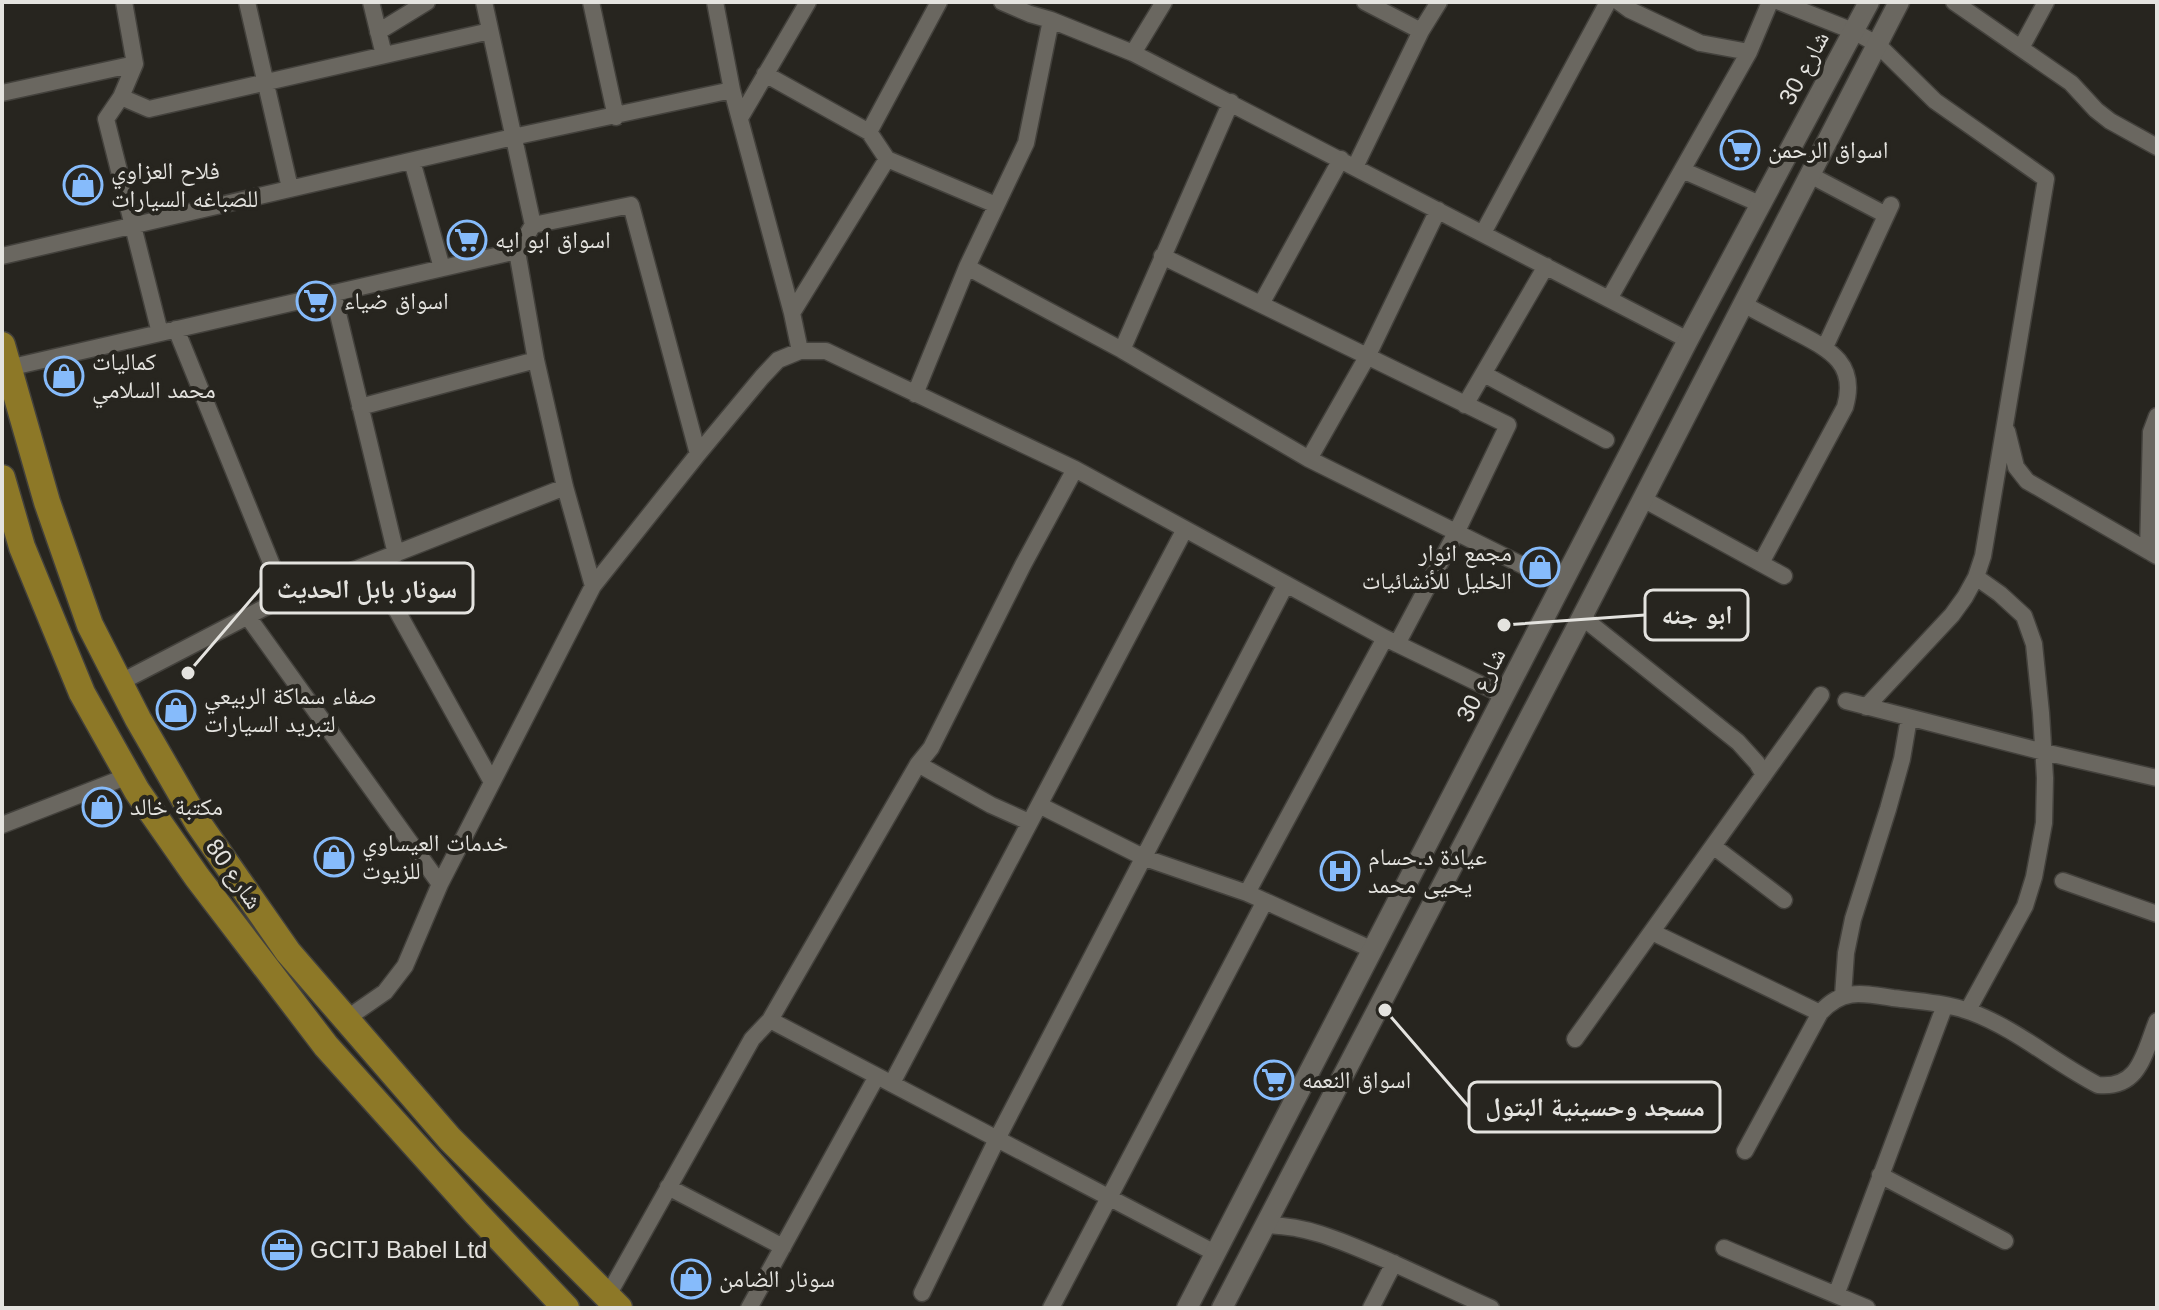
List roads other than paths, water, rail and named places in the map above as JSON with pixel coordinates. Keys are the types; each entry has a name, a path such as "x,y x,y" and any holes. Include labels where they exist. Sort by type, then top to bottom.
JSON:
{"main road":[{"name":"شارع 80","path":"5,356 47,502 90,625 138,719 198,823 288,952 346,1019 450,1139 613,1302"},
{"name":"شارع 80","path":"2,478 22,547 82,693 128,776 197,877 326,1046 554,1304"}],"street":[{"path":"124,2 135,64 121,97 106,119 133,225 168,331 285,597"},
{"path":"247,2 290,188"},
{"path":"371,2 384,55"},
{"path":"378,32 427,2"},
{"path":"484,2 533,225 517,251 536,360 565,487 593,586"},
{"path":"591,2 616,117"},
{"path":"715,2 732,90 800,351"},
{"path":"740,118 808,2"},
{"path":"869,132 939,2"},
{"path":"1002,2 1032,8 1051,20 1133,53 1688,340"},
{"path":"1133,53 1164,2"},
{"path":"1365,2 1421,31"},
{"path":"1261,304 1348,163 1439,2"},
{"path":"1483,233 1608,2"},
{"path":"1619,2 1700,43 1749,52"},
{"path":"1609,299 1749,52 1770,2"},
{"path":"1780,2 1877,44 1935,101 2046,179 1986,545 1976,577 1952,615 1866,707"},
{"name":"شارع 30","path":"1187,1308 1688,340 1869,2"},
{"path":"1954,2 2071,83 2110,121 2157,147"},
{"path":"2021,48 2046,2"},
{"path":"1222,1308 1810,175 1894,4"},
{"path":"915,394 967,267 1026,143 1051,20"},
{"path":"121,97 149,109 490,31"},
{"path":"2,93 135,64"},
{"path":"765,74 869,132 887,159 996,205"},
{"path":"2,256 513,137 732,90"},
{"path":"1122,350 1231,102"},
{"path":"792,313 887,159"},
{"path":"412,161 442,268"},
{"path":"1682,170 1760,204"},
{"path":"1810,175 1888,210 1825,347"},
{"path":"533,225 631,205 698,454"},
{"path":"1309,459 1367,357 1438,210"},
{"path":"5,356 168,331 517,251"},
{"path":"1162,256 1508,425 1457,531 1247,893"},
{"path":"1465,405 1546,266"},
{"path":"967,267 1122,350 1309,459 1524,566"},
{"path":"333,293 396,554"},
{"path":"1743,304 1825,347 1846,373 1848,396 1845,407 1761,563"},
{"path":"346,1019 385,992 405,966 440,884 593,586 762,377 778,360 800,351 826,351 1075,469 1391,641 1505,696"},
{"path":"360,407 536,360"},
{"path":"1484,374 1606,440"},
{"path":"2153,553 2151,432 2157,416"},
{"path":"2005,425 2016,467 2027,481 2153,553"},
{"path":"613,1302 668,1187 752,1039 770,1020 918,764 931,748 1075,469"},
{"path":"119,683 285,597 565,487"},
{"path":"1643,499 1784,576"},
{"path":"749,1308 884,1080 1039,805 1185,529"},
{"path":"371,564 492,782"},
{"path":"1968,1010 2025,906 2044,823 2044,752 2034,644 2024,616 1976,577"},
{"path":"922,1293 997,1139 1286,584"},
{"path":"248,617 440,884"},
{"path":"1582,617 1738,742 1764,775"},
{"path":"1575,1039 1821,695"},
{"path":"1846,701 2157,778"},
{"path":"1843,996 1846,953 1853,919 1892,796 1909,718"},
{"path":"918,764 991,805 1029,822"},
{"path":"2,825 128,776"},
{"path":"1461,781 1474,792 1491,794"},
{"path":"1039,805 1145,858 1247,893 1373,950"},
{"path":"1442,816 1471,831"},
{"path":"1713,846 1784,900"},
{"path":"2063,881 2157,914"},
{"path":"1051,1308 1265,901"},
{"path":"1652,932 1820,1013"},
{"path":"1745,1151 1820,1013 1843,996 1867,994 1968,1010 2006,1029 2098,1085 2123,1083 2133,1075 2157,1021"},
{"path":"1836,1295 1945,1005"},
{"path":"770,1020 1215,1253"},
{"path":"1880,1175 2005,1241"},
{"path":"668,1187 783,1247"},
{"path":"1266,1225 1319,1232 1491,1308"},
{"path":"1724,1248 1867,1308"},
{"path":"1371,1308 1394,1263"}],"place":[{"name":"اسواق الرحمن","path":"1740,150"},
{"name":"فلاح العزاوي للصباغه السيارات","path":"83,185"},
{"name":"اسواق ابو ايه","path":"467,240"},
{"name":"اسواق ضياء","path":"316,301"},
{"name":"كماليات محمد السلامي","path":"64,376"},
{"name":"مجمع انوار الخليل للأنشائيات","path":"1540,567"},
{"name":"ابو جنه","path":"1504,625"},
{"name":"سونار بابل الحديث","path":"188,673"},
{"name":"صفاء سماكة الربيعي لتبريد السيارات","path":"176,710"},
{"name":"مكتبة خالد","path":"102,807"},
{"name":"خدمات العيساوي للزيوت","path":"334,857"},
{"name":"عيادة د.حسام يحيى محمد","path":"1340,871"},
{"name":"مسجد وحسينية البتول","path":"1385,1010"},
{"name":"اسواق النعمه","path":"1274,1080"},
{"name":"GCITJ Babel Ltd","path":"282,1250"},
{"name":"سونار الضامن","path":"691,1279"}]}
